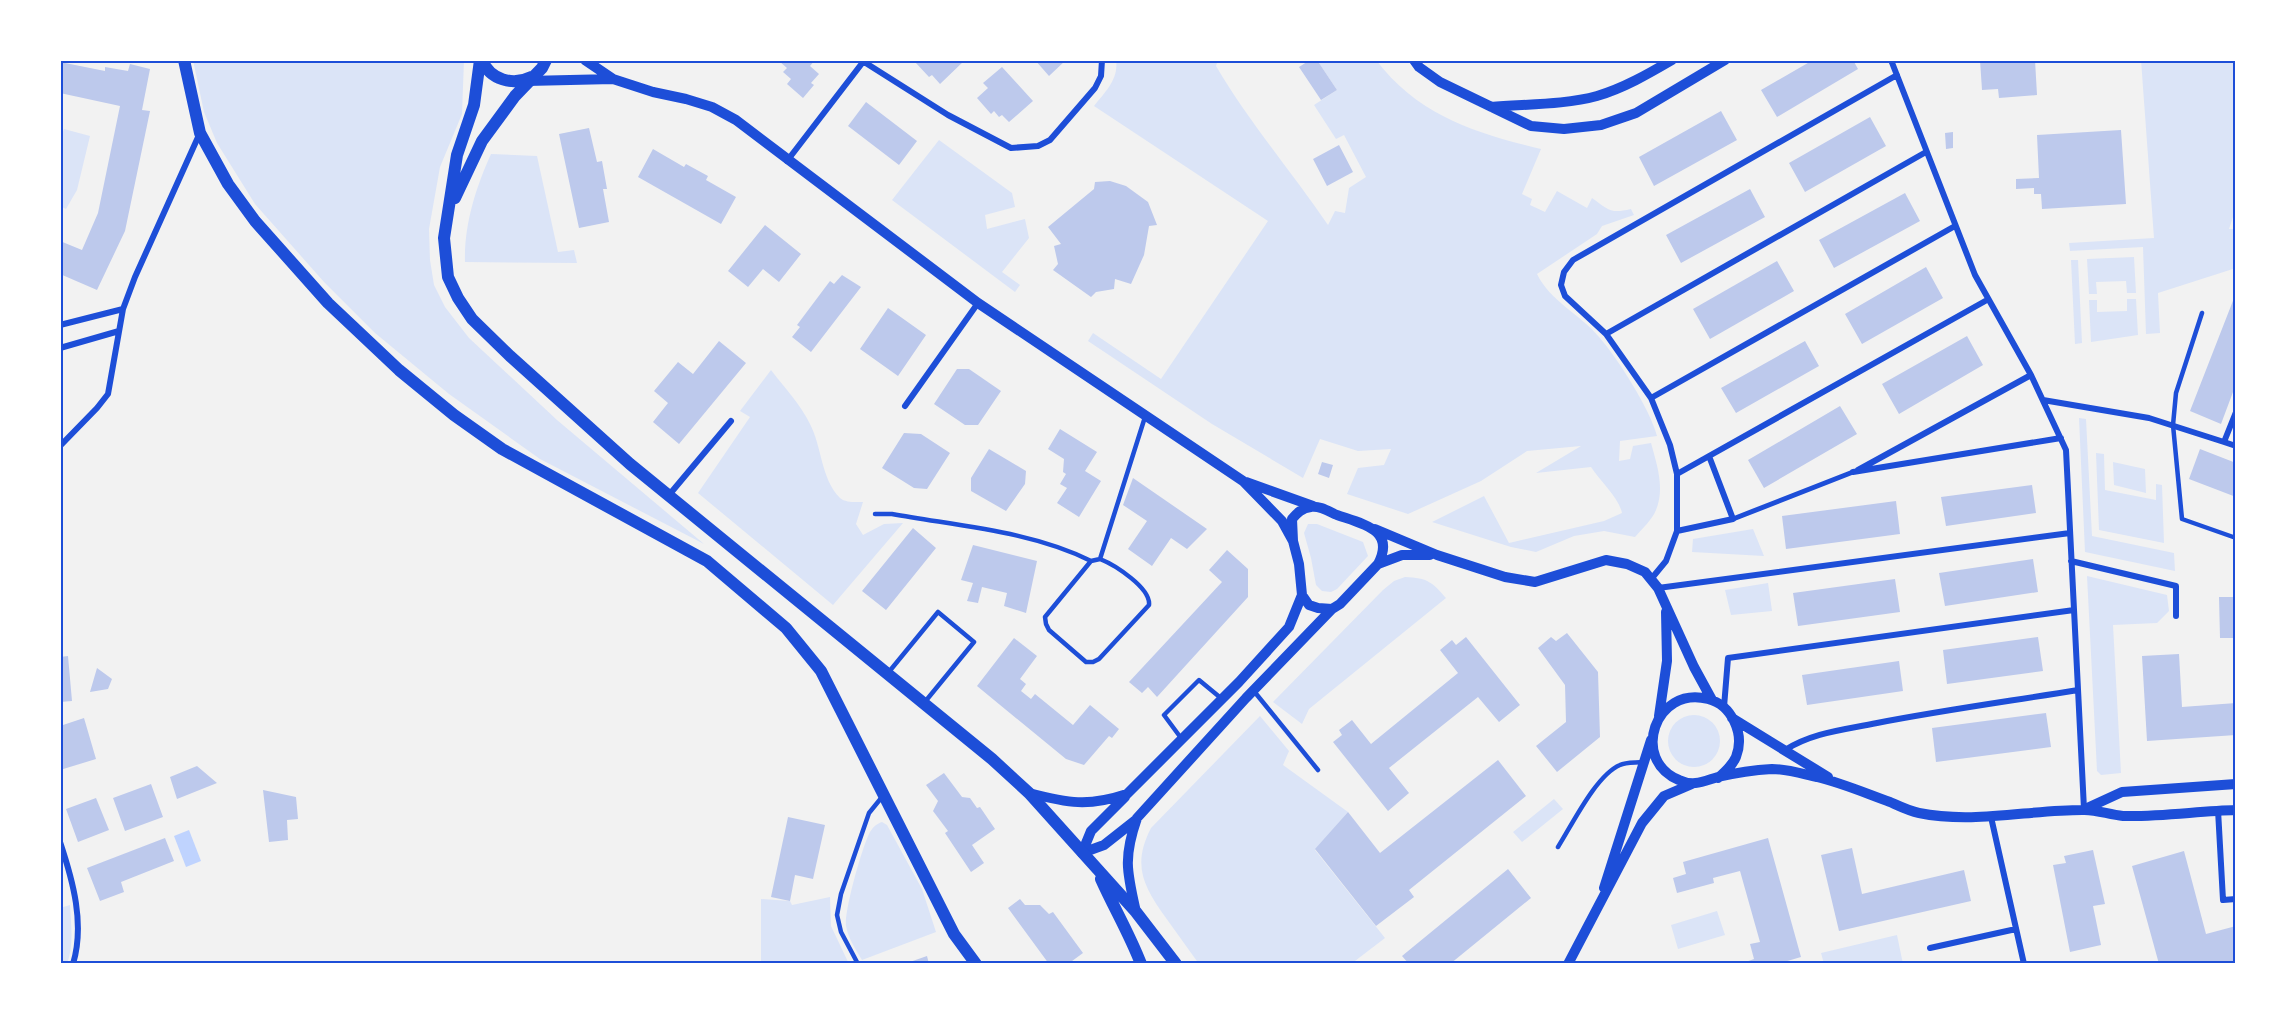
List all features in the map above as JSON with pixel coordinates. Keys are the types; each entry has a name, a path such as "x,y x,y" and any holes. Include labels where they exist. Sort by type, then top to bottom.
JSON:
{"main road":[{"path":"184,60 200,133 228,184 255,221 328,303 399,370 454,415 502,449 707,561 786,628 821,671 954,934 976,964"},
{"path":"481,60 492,74 502,80 513,82 530,79"},
{"path":"481,60 474,105 457,155 444,238 448,277 472,320 630,464 992,759 1029,793 1096,870 1137,912 1176,964"},
{"path":"449,210 482,141 515,96 542,68 546,60"},
{"path":"1096,870 1121,925 1133,943 1141,964"}],"street":[{"path":"585,60 613,79 712,107 736,120 978,303 1144,417 1243,481 1282,521 1293,541"},
{"path":"787,160 862,61 948,115 1011,148 1038,146 1050,140 1095,88 1101,76 1102,60"},
{"path":"1414,60 1419,67 1440,82 1531,126 1564,129 1601,125 1636,113 1725,60"},
{"path":"1491,106 1549,103 1595,97 1627,85 1672,60"},
{"path":"1891,60 1955,226 1987,300 2031,375 2066,450 2084,809"},
{"path":"1655,583 1677,531 1677,474 1670,445 1651,398 1606,334 1565,296 1561,285 1564,272 1573,260 1897,75"},
{"path":"530,79 613,79"},
{"path":"60,446 108,394 123,309 135,277 200,133"},
{"path":"1606,334 1926,152"},
{"path":"1651,398 1955,226"},
{"path":"1677,474 1987,300"},
{"path":"905,406 978,303"},
{"path":"60,325 123,309"},
{"path":"62,347 119,331"},
{"path":"1677,531 1733,519 1853,472 2031,375"},
{"path":"2043,400 2149,418 2236,446"},
{"path":"2224,442 2236,412"},
{"path":"669,495 731,421"},
{"path":"1853,472 2061,438"},
{"path":"1709,456 1733,519"},
{"path":"1243,481 1376,529 1437,555 1505,577 1535,582 1606,560 1627,564 1645,573 1655,583 1712,700"},
{"path":"1082,853 1091,831 1222,699 1289,627 1302,595 1299,564 1293,541 1292,519 1299,511 1313,506"},
{"path":"1082,853 1104,845 1137,818 1254,690 1378,564 1384,552 1383,542 1376,529"},
{"path":"1655,583 2070,533"},
{"path":"1378,564 1402,555 1437,555"},
{"path":"2072,561 2176,586 2176,616"},
{"path":"1302,595 1309,604 1332,609"},
{"path":"1597,911 1659,716 1666,662 1665,606"},
{"path":"1724,707 1728,658 2074,610"},
{"path":"1785,750 1803,739 1898,719 2078,690"},
{"path":"1659,716 1677,700 1701,697 1724,707 1738,730 1739,744 1736,757 1718,778"},
{"path":"1732,718 1836,782"},
{"path":"1652,736 1653,750 1658,763 1667,773 1692,784"},
{"path":"1568,964 1642,823 1664,796 1692,784 1705,783 1718,778 1772,769 1836,782 1918,813 1956,818 2084,809 2121,816 2236,810"},
{"path":"2084,809 2122,792 2236,784"},
{"path":"1029,793 1058,801 1087,803 1102,802 1127,794"},
{"path":"2218,810 2223,900 2236,899"},
{"path":"1991,817 2024,964"},
{"path":"1137,818 1129,842 1126,862 1137,912"},
{"path":"60,842 75,893 79,939 74,964"},
{"path":"1930,948 2016,929"}],"lane":[{"path":"2202,313 2176,393 2173,425 2182,519 2236,538"},
{"path":"1100,559 1144,417"},
{"path":"875,514 892,514 1013,536 1068,550 1091,561"},
{"path":"1100,559 1112,564 1145,591 1149,605 1099,659 1086,662 1049,630 1045,617 1091,561 1100,559"},
{"path":"888,674 938,612 974,642 924,703"},
{"path":"1182,740 1164,715 1199,680 1222,699"},
{"path":"1254,690 1318,770"},
{"path":"1558,847 1596,787 1610,771 1621,764 1643,762"},
{"path":"858,964 841,932 837,915 841,894 869,813 884,795"}],"shaded area":[{"path":"193,60 464,60 462,114 440,167 429,229 434,285 445,307 469,338 557,420 704,544 540,459 449,394 375,333 324,282 255,204 217,143 204,112"},
{"path":"1116,60 1218,60 1216,66 1242,107 1328,225 1335,211 1345,213 1349,188 1366,177 1344,135 1336,139 1314,105 1337,90 1317,60 1376,60 1411,95 1450,120 1471,129 1541,149 1522,194 1532,199 1530,205 1545,212 1557,191 1587,208 1592,198 1610,210 1631,209 1634,215 1602,226 1597,234 1537,274 1550,292 1592,329 1606,346 1624,371 1654,425 1657,436 1620,441 1619,461 1630,459 1633,446 1651,443 1659,476 1660,493 1656,510 1647,524 1635,537 1604,531 1574,536 1536,552 1511,547 1432,522 1484,496 1509,543 1604,521 1622,513 1613,496 1591,467 1536,473 1581,446 1527,451 1481,481 1408,514 1347,494 1358,468 1384,465 1391,449 1358,451 1320,439 1303,478 1212,424 1088,341 1093,333 1161,379 1268,221 1094,106 1113,79"},
{"path":"2141,60 2236,60 2236,208 2229,229 2236,229 2236,268 2158,293 2160,333 2146,334 2143,247 2070,251 2069,243 2154,238"},
{"path":"64,129 90,136 77,190 66,209 60,206 60,140"},
{"path":"939,140 1012,193 1015,207 985,215 987,229 1025,219 1029,238 1002,272 1020,285 1015,292 892,200"},
{"path":"491,154 537,156 558,252 574,250 577,263 465,262 472,206"},
{"path":"2134,257 2136,293 2127,293 2126,281 2096,282 2097,294 2089,294 2087,259"},
{"path":"2071,260 2078,260 2082,343 2075,344"},
{"path":"2127,299 2136,299 2138,335 2091,342 2089,300 2097,300 2097,312 2127,311"},
{"path":"771,370 810,424 825,472 834,490 845,501 863,502 856,524 863,535 884,524 903,523 833,605 698,493 750,417 740,411"},
{"path":"2079,418 2086,419 2092,536 2174,553 2175,571 2085,552"},
{"path":"2096,453 2104,454 2105,490 2156,500 2156,484 2162,485 2164,543 2099,530"},
{"path":"2113,462 2145,469 2146,493 2114,485"},
{"path":"1308,524 1317,524 1363,542 1368,556 1337,589 1331,592 1322,591 1316,585 1304,533"},
{"path":"1753,529 1764,556 1692,552 1693,539"},
{"path":"2087,576 2167,595 2169,611 2157,623 2113,625 2121,773 2101,775 2097,771"},
{"path":"1405,577 1419,578 1429,582 1446,598 1309,709 1302,724 1273,702 1383,590 1394,581"},
{"path":"1768,583 1772,611 1731,615 1725,590"},
{"path":"1689,715 1699,715 1713,722 1720,741 1713,760 1699,767 1689,767 1679,763 1672,756 1668,746 1668,736 1672,726 1679,719"},
{"path":"1260,716 1289,751 1283,765 1348,812 1315,850 1385,938 1351,964 1199,964 1151,896 1146,885 1141,864 1145,841 1151,828"},
{"path":"1554,799 1563,809 1522,842 1513,832"},
{"path":"882,822 887,825 922,889 936,932 862,960 852,944 846,918 854,880 866,841 873,828"},
{"path":"830,897 831,926 849,964 761,964 761,899 790,901 792,905"},
{"path":"70,905 71,949 67,964 60,964 60,908"},
{"path":"1717,911 1725,935 1678,949 1671,925"},
{"path":"1897,935 1903,964 1824,964 1821,953"}],"water":[{"path":"189,830 201,861 186,867 174,836"}],"building":[{"path":"780,60 815,60 810,66 819,74 811,83 814,85 803,98 787,84 791,79 783,72 787,68"},
{"path":"917,60 965,60 940,84 932,75 929,77 915,62"},
{"path":"1035,60 1066,60 1049,76"},
{"path":"1310,60 1317,60 1337,90 1321,100 1299,67"},
{"path":"1813,60 1853,60 1858,69 1777,117 1761,90"},
{"path":"1980,60 2035,60 2037,95 1999,98 1998,89 1982,90"},
{"path":"60,62 105,71 105,67 128,71 130,64 150,69 142,110 150,111 125,231 97,290 60,274 60,241 82,250 98,213 120,106 60,93"},
{"path":"1002,67 1033,101 1009,122 1002,115 999,117 994,111 991,114 977,98 988,88 983,83"},
{"path":"866,102 917,141 899,165 848,126"},
{"path":"1721,111 1737,140 1654,186 1639,157"},
{"path":"1870,117 1886,146 1805,192 1789,163"},
{"path":"589,128 597,162 602,161 607,189 603,189 609,222 579,228 559,134"},
{"path":"2121,130 2126,204 2042,209 2041,194 2034,194 2034,188 2016,189 2016,179 2039,178 2037,135"},
{"path":"1953,132 1953,148 1946,149 1945,133"},
{"path":"1339,145 1353,172 1327,186 1313,159"},
{"path":"653,149 684,167 686,164 708,176 706,180 736,197 721,224 638,177"},
{"path":"1110,181 1126,186 1148,202 1157,225 1149,226 1144,255 1131,284 1115,279 1114,289 1096,292 1091,297 1053,270 1058,264 1054,246 1061,244 1048,227 1094,189 1095,182"},
{"path":"1750,189 1765,217 1681,263 1666,235"},
{"path":"1905,193 1920,221 1834,268 1819,240"},
{"path":"765,225 801,254 779,282 763,269 748,287 728,271"},
{"path":"1777,261 1794,291 1710,339 1693,309"},
{"path":"1926,267 1943,298 1862,344 1845,314"},
{"path":"842,275 861,287 811,352 792,337 800,327 797,325 830,281 834,284"},
{"path":"2236,293 2236,384 2221,424 2190,411"},
{"path":"888,308 926,335 898,376 860,349"},
{"path":"1967,336 1983,365 1899,414 1882,384"},
{"path":"719,341 746,363 679,444 653,422 668,403 654,391 678,362 693,374"},
{"path":"1805,341 1819,366 1736,413 1721,388"},
{"path":"957,369 969,369 1001,391 978,425 965,425 934,404"},
{"path":"1840,406 1857,434 1764,488 1748,460"},
{"path":"1060,429 1097,452 1085,471 1101,481 1079,517 1057,503 1067,488 1060,484 1066,474 1063,472 1064,459 1048,449"},
{"path":"904,433 921,434 950,453 927,489 914,488 882,468"},
{"path":"989,449 1026,471 1025,484 1006,511 971,491 971,478"},
{"path":"2200,449 2236,463 2236,497 2189,479"},
{"path":"1322,462 1333,465 1329,478 1318,474"},
{"path":"1133,478 1207,529 1187,549 1171,538 1152,566 1128,549 1147,521 1123,505"},
{"path":"2032,485 2036,513 1946,526 1941,497"},
{"path":"1896,501 1900,534 1786,549 1782,516"},
{"path":"913,528 936,548 886,610 862,591"},
{"path":"973,545 1037,561 1026,613 1004,606 1007,593 982,587 978,603 967,601 973,583 961,580"},
{"path":"1227,550 1248,569 1248,597 1157,697 1148,687 1142,693 1129,682 1222,582 1209,570"},
{"path":"2033,559 2038,592 1945,606 1939,573"},
{"path":"1895,579 1900,612 1798,626 1793,593"},
{"path":"2219,597 2236,597 2236,638 2220,638"},
{"path":"1567,633 1598,672 1600,737 1557,772 1536,746 1566,722 1565,685 1538,648 1551,637 1556,641"},
{"path":"1466,637 1520,705 1499,722 1478,697 1389,768 1409,793 1388,811 1333,742 1342,735 1339,730 1352,720 1371,744 1458,673 1440,650 1452,640 1456,645"},
{"path":"2038,637 2043,671 1947,684 1943,650"},
{"path":"1014,638 1037,656 1020,679 1026,684 1021,691 1031,699 1035,694 1073,725 1090,705 1119,729 1112,738 1109,736 1084,765 1066,759 977,686"},
{"path":"2179,654 2182,707 2236,703 2236,735 2147,741 2142,656"},
{"path":"68,656 72,701 60,702 60,657"},
{"path":"1899,661 1903,691 1807,705 1802,675"},
{"path":"97,668 112,679 108,689 90,692"},
{"path":"2046,713 2051,747 1936,762 1932,728"},
{"path":"84,718 96,759 60,770 60,726"},
{"path":"1498,760 1526,796 1409,890 1414,897 1376,926 1315,849 1348,812 1380,853"},
{"path":"197,766 217,783 177,799 170,777"},
{"path":"944,773 962,797 970,798 977,808 980,807 995,829 972,845 984,863 971,872 945,833 948,831 933,811 938,801 926,785"},
{"path":"151,784 163,817 125,831 113,798"},
{"path":"263,790 296,797 298,819 287,820 288,840 269,842"},
{"path":"96,798 109,830 78,842 66,809"},
{"path":"788,817 825,825 813,879 795,875 790,901 771,897"},
{"path":"165,838 174,861 121,882 124,892 100,901 87,868"},
{"path":"1768,838 1801,957 1777,964 1740,964 1754,959 1750,944 1760,942 1740,871 1713,878 1714,883 1677,893 1673,878 1686,874 1683,862"},
{"path":"1852,848 1862,894 1964,870 1971,901 1839,931 1821,855"},
{"path":"2093,850 2105,904 2093,906 2101,945 2070,952 2053,865 2066,863 2064,856"},
{"path":"2184,851 2206,934 2236,926 2236,964 2159,964 2132,866"},
{"path":"1508,869 1531,898 1450,964 1409,964 1402,956"},
{"path":"1020,899 1025,905 1040,905 1049,914 1053,912 1083,953 1068,964 1049,964 1008,908"},
{"path":"927,956 929,964 904,964"}]}
